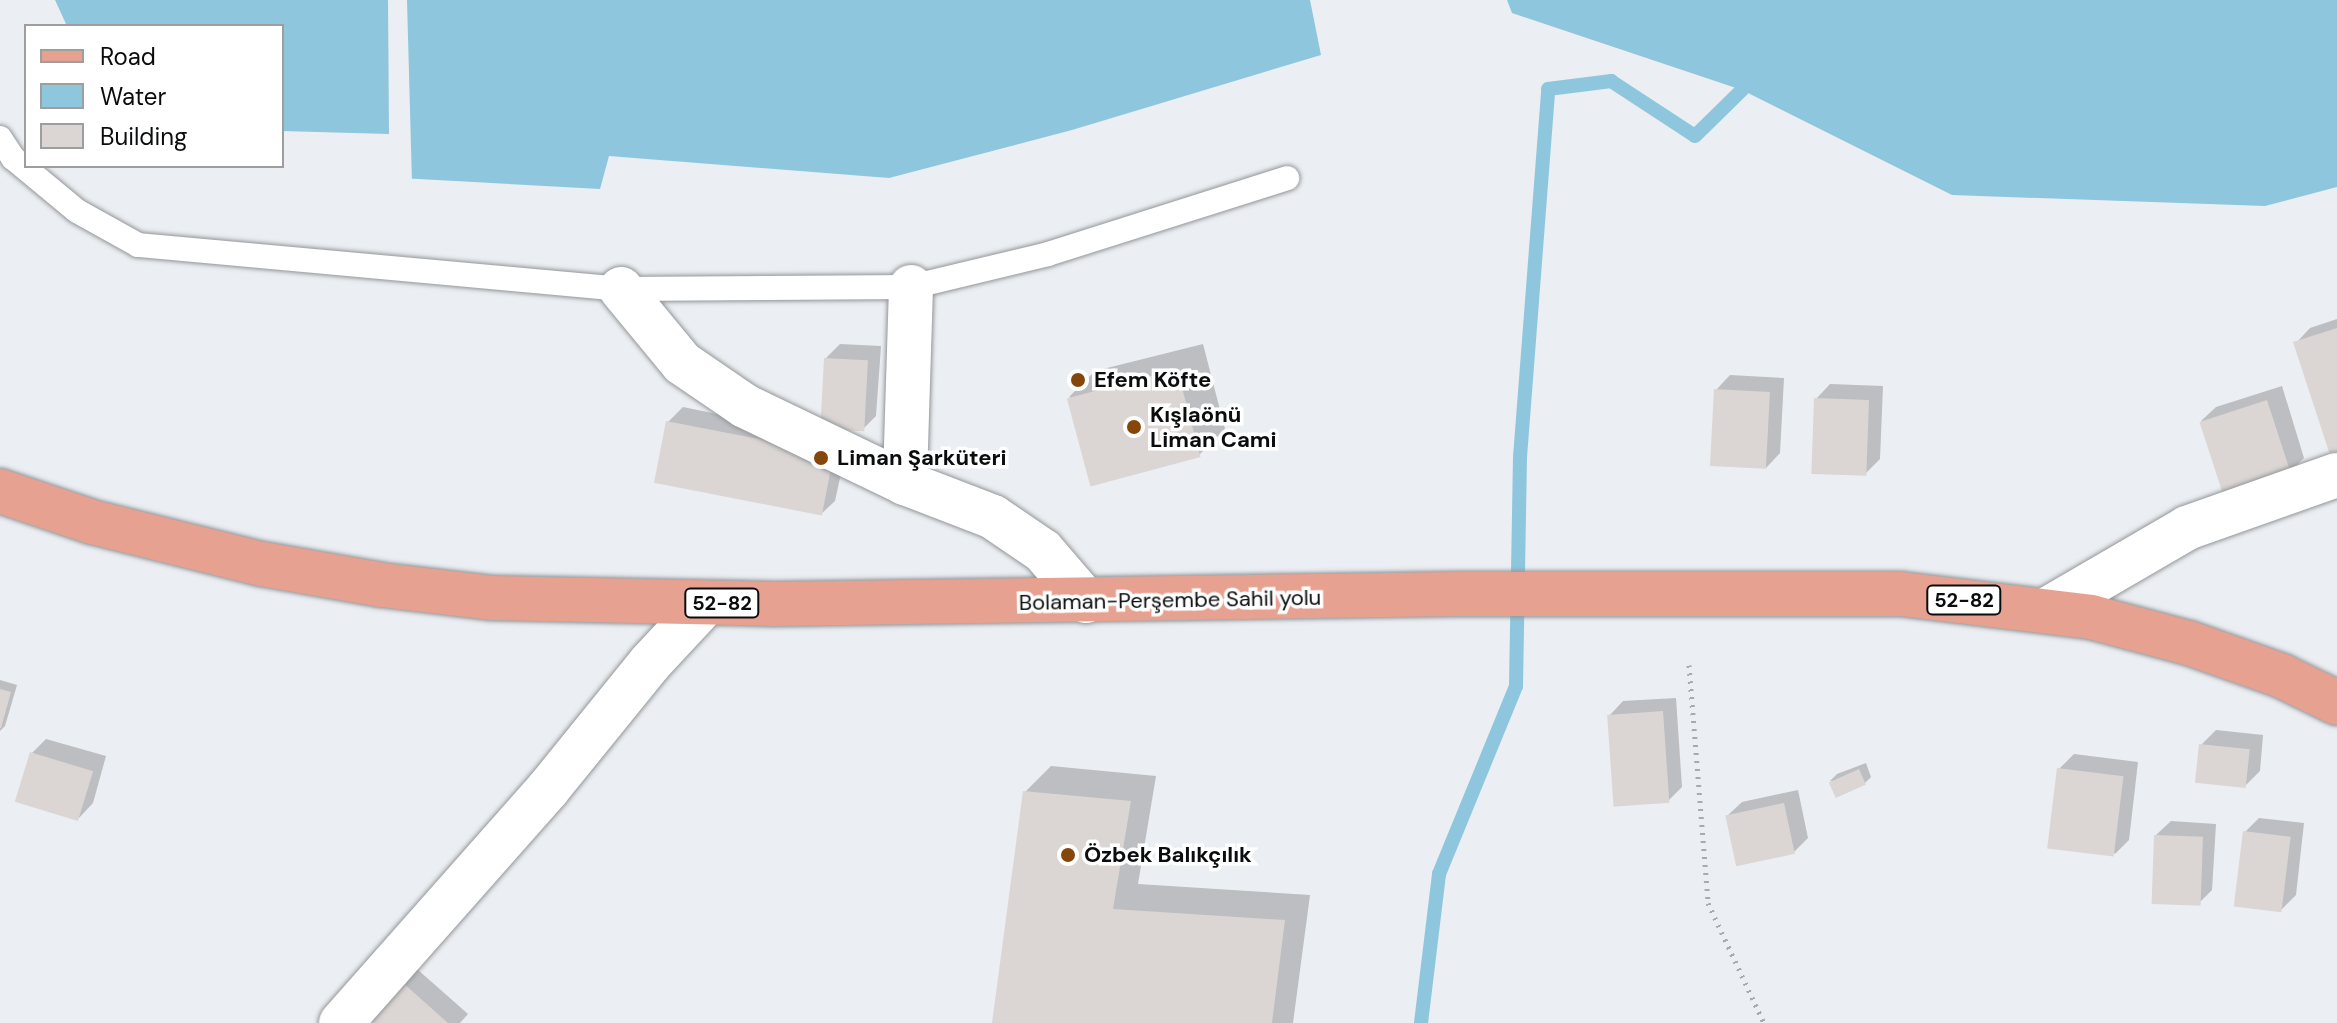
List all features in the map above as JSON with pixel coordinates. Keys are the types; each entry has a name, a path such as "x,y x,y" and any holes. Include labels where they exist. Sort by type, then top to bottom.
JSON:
{"main road":[{"name":"Bolaman-Perşembe Sahil yolu","path":"0,491 143,535 262,564 382,585 493,598 706,603 1086,601 1457,594 1901,594 2048,609 2189,643 2282,676 2337,703"}],"street":[{"path":"905,483 911,287"},
{"path":"621,289 682,363 745,406 905,483 993,517 1043,551 1086,601"},
{"path":"2048,609 2187,528 2337,475"},
{"path":"341,1023 548,789 650,663 706,603"}],"lane":[{"path":"0,138 13,158 24,167"},
{"path":"25,168 77,211 138,245 621,289 911,287 1048,254 1287,178"}],"path":[{"path":"1689,665 1708,903 1764,1023"}],"water":[{"path":"0,0 1310,0 1321,55 1072,130 889,178 609,156 600,189 216,168 284,168 284,24 24,24"},
{"path":"1507,0 2337,0 2337,187 2265,206 1952,195 1742,90 1512,13"}],"pier":[{"path":"0,0 55,0 66,24 24,24 24,64 0,32"},
{"path":"388,0 407,0 412,183 176,168 284,168 284,131 389,134"}],"building":[{"path":"2337,328 2337,456 2331,458 2293,342"},
{"path":"824,358 868,360 864,431 820,429"},
{"name":"Kışlaönü Liman Cami","path":"1177,369 1201,457 1090,486 1067,399"},
{"path":"1714,389 1770,392 1766,469 1710,466"},
{"path":"1814,398 1869,400 1866,476 1811,474"},
{"path":"2267,400 2291,474 2224,496 2199,422"},
{"path":"666,421 834,454 822,515 654,483"},
{"path":"0,689 11,692 1,728 0,728"},
{"path":"1663,711 1669,803 1614,807 1607,715"},
{"path":"2199,744 2250,749 2246,788 2195,783"},
{"path":"30,752 93,771 78,821 15,802"},
{"path":"2057,768 2124,776 2114,857 2047,848"},
{"path":"1859,769 1866,785 1836,798 1829,782"},
{"name":"Özbek Balıkçılık","path":"1023,791 1131,801 1113,909 1285,920 1272,1023 992,1023"},
{"path":"1784,803 1795,854 1736,866 1725,815"},
{"path":"2243,831 2291,837 2281,912 2234,906"},
{"path":"2154,835 2203,837 2201,906 2152,904"},
{"path":"402,982 448,1023 373,1023 369,1019"}],"waterway":[{"path":"1421,1023 1439,874 1516,686 1520,457 1548,89 1611,81 1695,136 1742,90"}],"place":[{"name":"Efem Köfte","path":"1078,380"},
{"name":"Kışlaönü Liman Cami","path":"1134,427"},
{"name":"Liman Şarküteri","path":"821,458"},
{"name":"Özbek Balıkçılık","path":"1068,855"}]}
